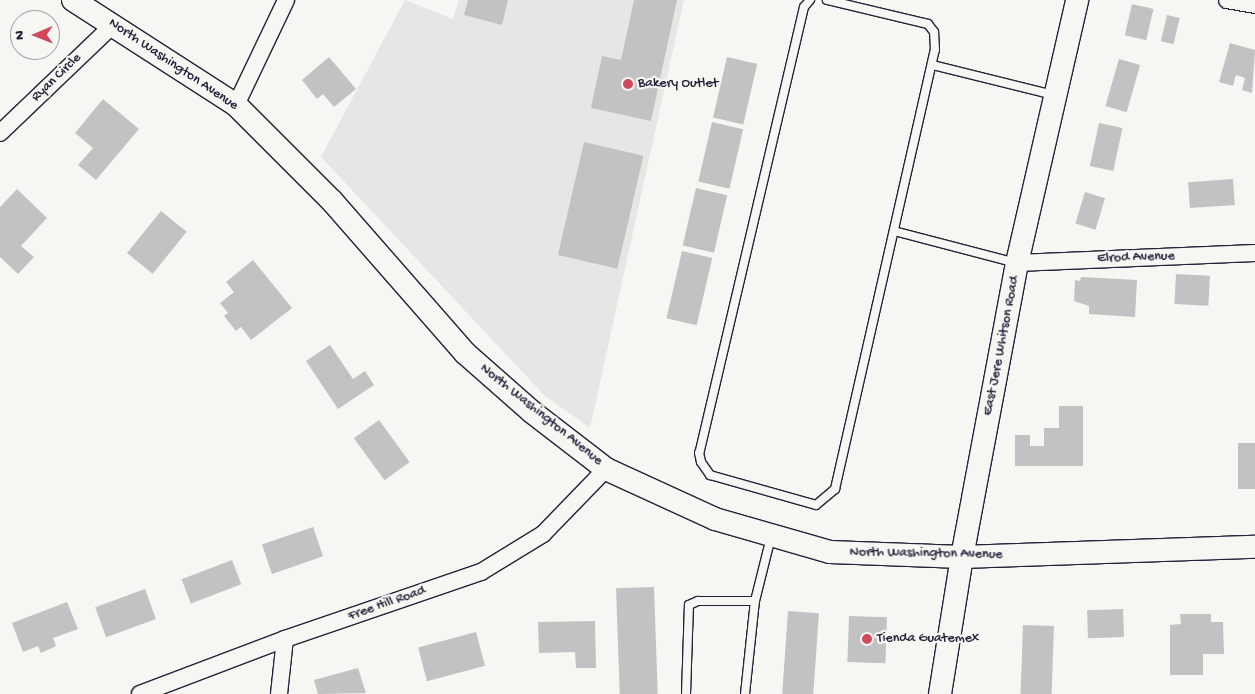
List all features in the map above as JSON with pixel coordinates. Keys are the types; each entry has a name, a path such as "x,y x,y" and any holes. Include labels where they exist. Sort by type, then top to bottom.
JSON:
{"main road":[{"name":"North Washington Avenue","path":"73,0 114,24 236,105 332,201 465,353 532,412 606,469 715,519 830,552 962,557 1255,547"},
{"name":"East Jere Whitson Road","path":"940,694 962,557 1017,263 1077,0"}],"street":[{"path":"236,105 286,0"},
{"path":"1228,0 1255,5"},
{"name":"Ryan Circle","path":"0,133 114,24"},
{"name":"Elrod Avenue","path":"1017,263 1255,253"},
{"name":"Free Hill Road","path":"140,694 285,639 481,572 543,534 606,469"},
{"path":"279,694 285,639"}],"lane":[{"path":"810,0 804,7 700,445 701,462 710,475 807,505 816,505 831,496 933,64 934,32 928,24 827,0"},
{"path":"933,64 1055,95"},
{"path":"894,231 1017,263"},
{"path":"745,694 755,600 771,535"},
{"path":"686,694 689,605 698,601 755,600"}],"shaded area":[{"path":"405,0 453,19 459,0 684,0 590,428 544,395 321,157"}],"building":[{"path":"468,0 508,0 502,25 464,15"},
{"name":"Bakery Outlet","path":"634,0 677,0 651,121 591,108 602,56 621,60"},
{"path":"1132,4 1153,9 1146,40 1125,35"},
{"path":"1167,15 1180,18 1174,44 1161,41"},
{"path":"1230,43 1255,50 1252,93 1242,90 1245,78 1236,75 1233,86 1219,82"},
{"path":"329,57 356,89 334,107 323,94 317,99 302,80"},
{"path":"727,57 757,64 743,124 713,117"},
{"path":"1119,59 1140,65 1127,112 1105,106"},
{"path":"103,99 139,129 96,180 78,165 93,148 75,133"},
{"path":"712,122 743,129 729,189 698,181"},
{"path":"1099,123 1122,128 1113,171 1090,166"},
{"path":"584,142 643,156 617,269 558,255"},
{"path":"1233,179 1235,205 1190,208 1188,182"},
{"path":"696,188 727,195 714,253 683,245"},
{"path":"17,189 47,218 21,246 34,257 18,274 0,257 0,207"},
{"path":"1085,192 1105,198 1095,230 1075,224"},
{"path":"161,211 187,232 153,274 127,253"},
{"path":"682,251 712,258 697,325 666,318"},
{"path":"253,260 292,308 251,340 241,327 236,331 224,316 228,313 220,303 234,292 226,282"},
{"path":"1176,274 1210,276 1208,306 1174,304"},
{"path":"1081,277 1137,280 1135,317 1089,314 1089,306 1074,301 1075,280 1080,281"},
{"path":"330,345 353,379 365,371 374,385 338,409 306,361"},
{"path":"1059,406 1083,406 1083,466 1015,466 1015,435 1030,435 1030,446 1044,446 1044,428 1059,428"},
{"path":"379,420 410,462 384,480 354,438"},
{"path":"1238,443 1255,443 1255,489 1238,489"},
{"path":"313,527 323,556 272,574 262,545"},
{"path":"232,560 241,584 191,604 182,579"},
{"path":"654,587 658,694 620,694 616,588"},
{"path":"145,589 156,619 106,637 95,607"},
{"path":"67,602 78,629 53,638 56,646 41,653 38,646 23,652 12,623"},
{"path":"1123,609 1124,637 1088,638 1087,610"},
{"path":"788,611 819,613 813,694 782,694"},
{"path":"1180,614 1211,614 1211,622 1223,622 1224,654 1203,654 1203,675 1170,675 1170,625 1181,624"},
{"name":"Tienda Guatemex","path":"849,616 887,617 885,663 847,662"},
{"path":"595,621 596,668 576,668 575,652 539,653 538,622"},
{"path":"1023,625 1054,626 1052,694 1021,694"},
{"path":"476,632 485,666 427,681 418,648"},
{"path":"358,668 366,693 318,694 314,680"}],"place":[{"name":"Bakery Outlet","path":"628,84"},
{"name":"Tienda Guatemex","path":"867,639"}]}
